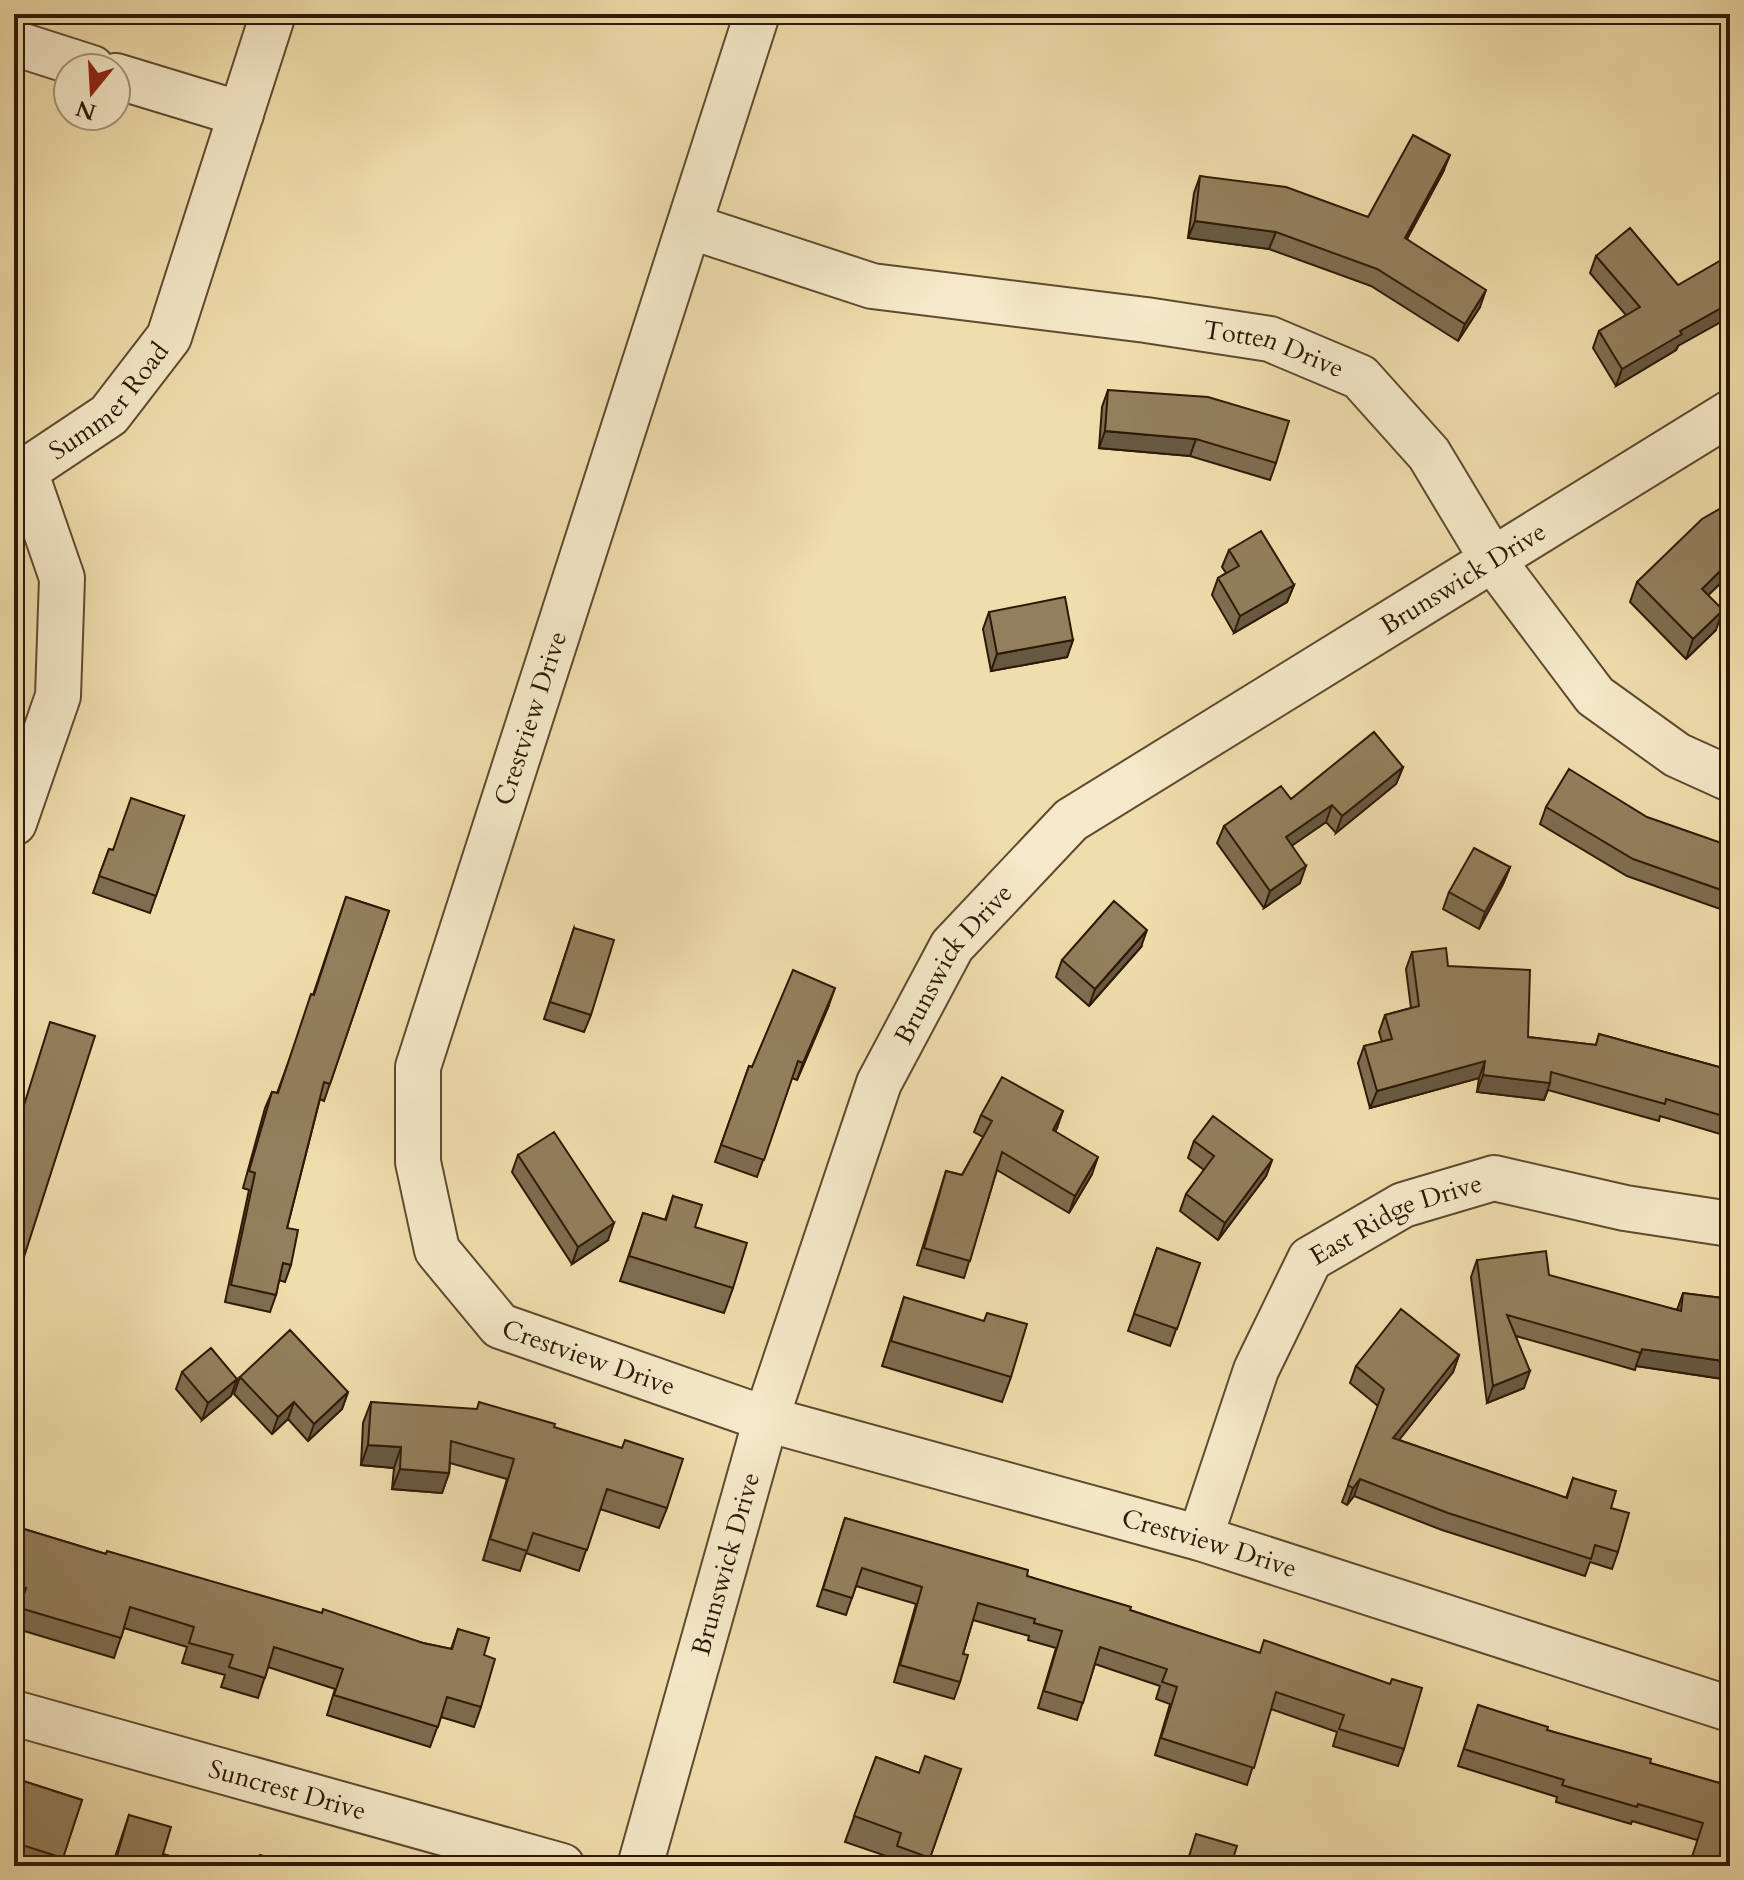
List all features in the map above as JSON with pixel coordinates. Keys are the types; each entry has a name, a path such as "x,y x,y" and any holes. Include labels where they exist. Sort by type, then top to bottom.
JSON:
{"street":[{"name":"Summer Road","path":"14,823 58,696 62,578 20,472 109,415 169,337 273,14"},
{"name":"Crestview Drive","path":"757,14 418,1067 418,1162 437,1250 500,1326 766,1419 1200,1538 1730,1709"},
{"path":"14,43 52,55"},
{"path":"132,81 241,114"},
{"name":"Totten Drive","path":"689,226 872,286 1146,320 1270,339 1360,377 1429,454 1492,559 1595,696 1677,755 1730,779"},
{"name":"Brunswick Drive","path":"640,1866 766,1419 879,1083 952,946 1071,820 1730,413"},
{"name":"East Ridge Drive","path":"1200,1538 1256,1370 1310,1259 1403,1205 1494,1178 1625,1208 1730,1224"},
{"name":"Suncrest Drive","path":"14,1713 562,1866"}],"building":[{"path":"1413,135 1450,155 1405,238 1486,290 1465,324 1377,269 1276,232 1195,221 1200,176 1286,187 1368,217"},
{"path":"1630,228 1678,285 1730,255 1730,303 1622,369 1599,331 1640,307 1596,256"},
{"path":"1108,390 1208,397 1289,421 1276,463 1196,439 1105,431"},
{"path":"1730,503 1730,561 1702,589 1723,610 1693,639 1637,582 1702,519"},
{"path":"1261,531 1294,585 1240,616 1218,578 1239,566 1229,550"},
{"path":"1065,597 1073,640 997,654 989,612"},
{"path":"1374,732 1403,767 1342,816 1332,805 1286,837 1306,866 1270,891 1224,826 1281,786 1291,799"},
{"path":"1569,769 1647,817 1730,846 1730,893 1633,859 1546,807"},
{"path":"131,798 184,816 156,896 99,876 109,849 113,850"},
{"path":"1474,848 1510,867 1485,912 1449,892"},
{"path":"346,897 389,911 330,1084 324,1082 287,1228 298,1230 291,1265 283,1263 276,1295 231,1285 255,1173 249,1171 272,1092 278,1093"},
{"path":"1114,901 1147,930 1095,989 1062,960"},
{"path":"574,928 614,940 591,1015 550,1002"},
{"path":"1446,948 1448,966 1530,970 1528,1037 1596,1045 1599,1034 1730,1070 1730,1118 1666,1099 1665,1104 1551,1072 1550,1083 1483,1075 1485,1061 1377,1091 1364,1046 1392,1039 1385,1015 1419,1006 1412,952"},
{"path":"793,970 835,988 803,1063 798,1061 764,1160 721,1145 749,1066 752,1067"},
{"path":"50,1022 95,1036 14,1288 14,1137"},
{"path":"1002,1077 1063,1111 1053,1130 1098,1157 1075,1196 1002,1152 970,1261 924,1248 946,1171 962,1175 992,1121 981,1115"},
{"path":"1213,1116 1272,1160 1225,1223 1186,1194 1214,1156 1194,1141"},
{"path":"554,1132 614,1223 578,1247 518,1155"},
{"path":"673,1196 702,1205 695,1227 747,1243 733,1288 629,1256 643,1213 666,1220"},
{"path":"1157,1248 1200,1263 1177,1329 1134,1314"},
{"path":"1546,1251 1549,1275 1681,1311 1683,1293 1730,1299 1730,1362 1642,1349 1641,1353 1507,1315 1530,1371 1493,1386 1477,1260"},
{"path":"904,1297 984,1321 987,1313 1027,1324 1011,1377 891,1341"},
{"path":"1401,1309 1459,1355 1393,1438 1567,1498 1573,1478 1616,1491 1611,1508 1629,1513 1618,1552 1595,1545 1591,1559 1448,1513 1360,1479 1353,1488 1348,1485 1384,1389 1356,1366"},
{"path":"290,1330 348,1392 314,1424 294,1402 278,1417 240,1377"},
{"path":"14,1336 19,1337 14,1355"},
{"path":"211,1348 237,1379 208,1403 182,1372"},
{"path":"371,1402 477,1409 479,1402 622,1448 625,1440 683,1459 667,1508 607,1489 587,1550 533,1533 527,1551 490,1539 514,1459 451,1441 449,1473 400,1469 401,1447 368,1445"},
{"path":"845,1518 1028,1570 1027,1576 1131,1607 1130,1610 1260,1653 1264,1640 1390,1684 1392,1679 1422,1688 1404,1749 1339,1729 1344,1715 1276,1692 1254,1768 1161,1738 1177,1687 1162,1682 1167,1669 1100,1647 1083,1703 1044,1691 1062,1631 1034,1623 1035,1619 978,1603 963,1654 968,1655 960,1682 900,1665 922,1587 862,1568 852,1598 823,1589"},
{"path":"14,1526 322,1613 323,1609 423,1643 452,1649 458,1629 489,1638 484,1655 495,1659 481,1707 447,1697 438,1727 334,1695 343,1669 274,1647 265,1678 229,1667 233,1655 189,1643 194,1627 130,1607 121,1638 20,1608 26,1588 14,1584"},
{"path":"1478,1705 1548,1727 1547,1730 1651,1759 1650,1763 1730,1786 1730,1866 1689,1866 1703,1823 1562,1785 1564,1780 1464,1749"},
{"path":"925,1756 961,1769 930,1858 897,1846 901,1833 854,1816 876,1757 919,1773"},
{"path":"14,1778 82,1800 63,1858 22,1845 14,1864"},
{"path":"129,1815 171,1827 163,1854 201,1866 114,1866"},
{"path":"1196,1834 1237,1846 1232,1862 1247,1866 1186,1866"},
{"path":"260,1855 297,1866 257,1866"}]}
